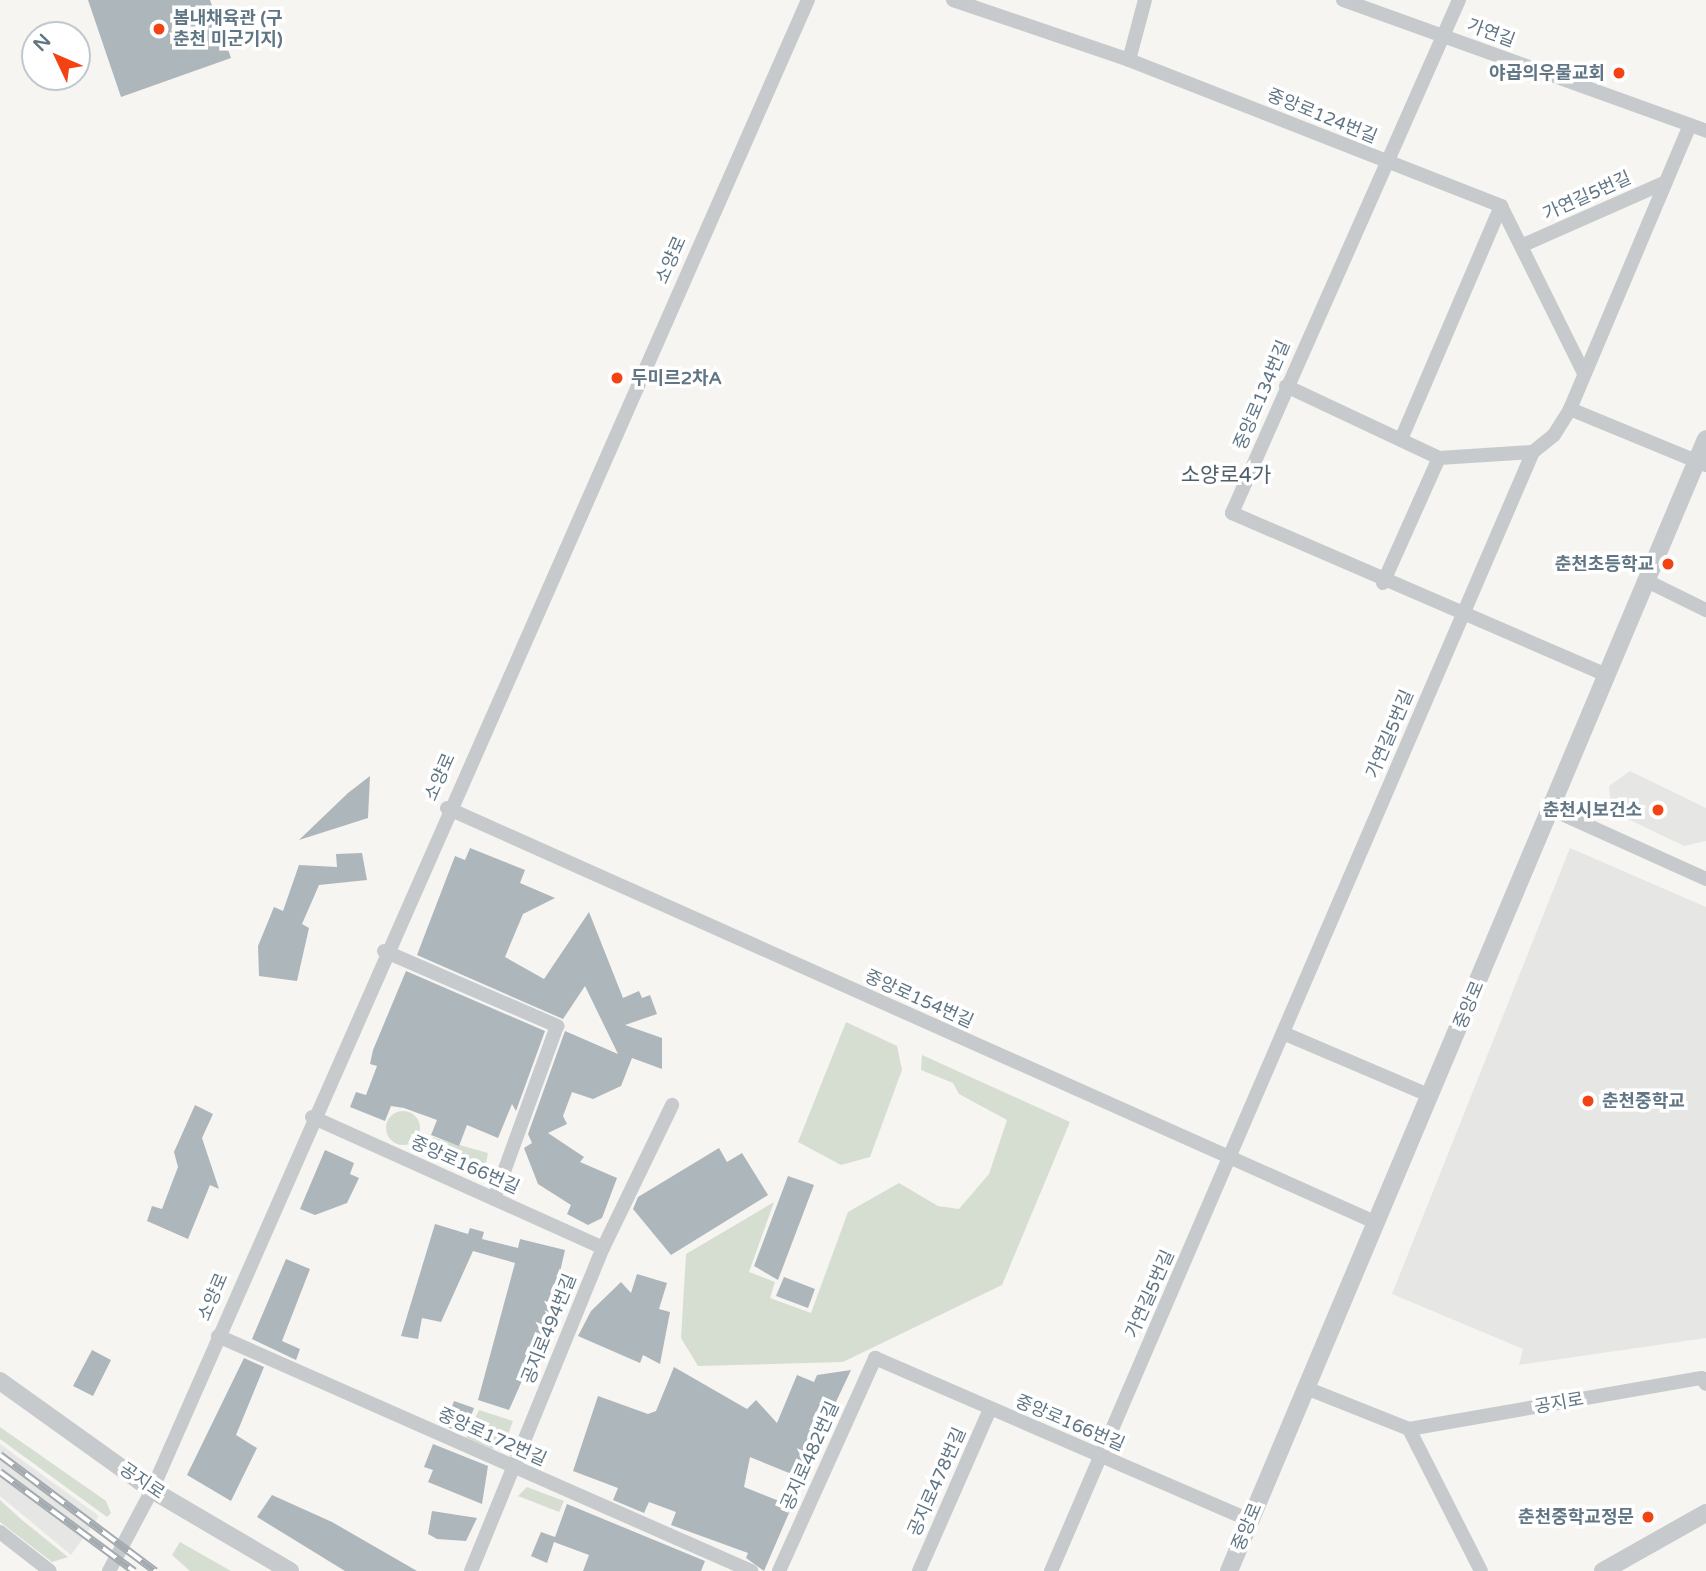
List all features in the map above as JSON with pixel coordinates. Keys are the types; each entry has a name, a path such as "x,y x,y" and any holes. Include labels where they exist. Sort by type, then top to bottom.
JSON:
{"street":[{"name":"소양로","path":"108,1571 152,1490 384,951 808,0"},
{"name":"중앙로124번길","path":"953,0 1129,60 1501,205"},
{"path":"1129,60 1145,0"},
{"name":"가연길","path":"1343,0 1706,131"},
{"name":"중앙로134번길","path":"1459,0 1232,513 1461,617 1606,675"},
{"name":"가연길5번길","path":"1051,1571 1533,452 1554,435 1570,409 1583,371 1690,125"},
{"name":"가연길5번길","path":"1523,245 1666,182"},
{"path":"1501,205 1583,371"},
{"path":"1402,437 1501,205"},
{"path":"1286,386 1402,437 1439,458 1533,452"},
{"path":"1570,409 1701,463"},
{"name":"중앙로","path":"1229,1571 1606,675 1701,463 1706,439"},
{"path":"1383,583 1439,458"},
{"path":"1647,581 1706,610"},
{"name":"중앙로154번길","path":"447,808 1377,1223"},
{"path":"1551,809 1706,879"},
{"path":"384,951 557,1026 494,1199"},
{"path":"1283,1032 1431,1096"},
{"name":"공지로494번길","path":"471,1571 603,1248 672,1105"},
{"name":"중앙로166번길","path":"312,1117 603,1248"},
{"name":"중앙로172번길","path":"218,1336 751,1571"},
{"name":"중앙로166번길","path":"876,1357 990,1409 1250,1520"},
{"name":"공지로482번길","path":"779,1571 876,1357"},
{"name":"공지로","path":"1409,1429 1702,1378 1706,1384"},
{"name":"공지로","path":"0,1381 152,1490 289,1571"},
{"path":"1306,1388 1409,1429 1481,1571"},
{"name":"공지로478번길","path":"919,1571 990,1409"},
{"path":"1602,1571 1706,1513"},
{"path":"0,1532 50,1571"}],"shaded area":[{"name":"춘천시보건소","path":"1630,771 1706,808 1706,841 1684,846 1611,811 1609,786"},
{"name":"춘천중학교","path":"1570,848 1706,907 1706,1338 1519,1365 1523,1349 1392,1294"},
{"path":"846,1022 897,1046 902,1070 870,1157 841,1165 798,1142"},
{"path":"922,1055 1070,1122 1002,1285 843,1362 698,1366 681,1338 686,1254 774,1202 749,1272 775,1282 770,1298 811,1313 848,1212 899,1183 938,1206 959,1209 989,1174 1007,1120 959,1094 953,1083 921,1070"},
{"path":"403,1111 415,1116 420,1128 415,1140 403,1145 391,1140 386,1128 391,1116"},
{"path":"431,1137 488,1153 483,1180 425,1154"},
{"path":"479,1410 513,1421 505,1443 492,1449 466,1438"},
{"path":"0,1427 106,1501 111,1513 107,1517 0,1439"},
{"path":"0,1444 99,1516 71,1555 0,1496"},
{"path":"527,1487 564,1501 559,1512 518,1496"},
{"path":"0,1500 68,1557 52,1562 0,1522"},
{"path":"180,1542 231,1571 190,1571 172,1555"}],"building":[{"name":"봄내채육관 (구 춘천 미군기지)","path":"88,0 210,0 231,58 121,97"},
{"path":"370,776 368,818 299,840 348,793"},
{"path":"470,848 525,870 520,883 555,898 523,914 505,957 544,979 589,912 623,998 639,991 642,998 650,995 657,1014 625,1025 662,1038 662,1069 632,1058 621,1086 593,1099 572,1092 563,1116 567,1124 548,1133 584,1157 580,1162 617,1178 602,1218 588,1225 567,1214 571,1205 538,1184 524,1148 532,1143 528,1134 565,1031 618,1054 585,986 563,1019 417,955 455,856 465,860"},
{"path":"362,853 367,880 319,885 302,924 309,928 297,981 259,976 258,946 274,907 283,911 299,865 337,867 336,854"},
{"path":"406,971 545,1031 516,1111 512,1104 498,1138 467,1125 459,1146 431,1135 437,1120 404,1108 391,1106 385,1121 350,1107 356,1092 366,1095 377,1066 370,1064 373,1050"},
{"path":"195,1105 213,1114 202,1138 219,1189 210,1185 188,1239 147,1221 152,1206 162,1209 178,1167 174,1152"},
{"path":"719,1148 727,1162 742,1153 768,1195 671,1255 633,1209 638,1197"},
{"path":"325,1150 354,1163 350,1174 359,1178 347,1203 315,1215 300,1209"},
{"path":"788,1176 814,1185 778,1280 754,1266"},
{"path":"435,1224 468,1234 470,1228 484,1232 482,1239 518,1248 520,1239 565,1250 549,1320 509,1410 478,1400 515,1263 473,1251 441,1322 422,1318 418,1339 401,1336"},
{"path":"286,1259 310,1269 282,1341 300,1349 296,1360 252,1339"},
{"path":"637,1274 667,1283 659,1309 670,1312 660,1364 643,1355 640,1363 578,1336 591,1311 621,1282 631,1293"},
{"path":"784,1277 815,1289 808,1308 776,1296"},
{"path":"92,1350 111,1360 93,1396 73,1386"},
{"path":"244,1358 264,1367 236,1435 257,1448 231,1501 187,1475"},
{"path":"674,1367 747,1409 756,1400 777,1423 797,1375 814,1382 817,1375 851,1370 810,1457 789,1473 750,1457 744,1487 792,1506 764,1571 746,1558 748,1553 671,1525 676,1512 649,1502 644,1513 613,1500 618,1488 573,1471 598,1396 648,1414 656,1411"},
{"path":"454,1401 474,1408 464,1434 445,1426"},
{"path":"433,1444 488,1466 482,1504 428,1482 433,1470 424,1467"},
{"path":"272,1495 332,1522 417,1571 345,1571 257,1517"},
{"path":"567,1504 705,1561 701,1571 583,1571 589,1555 554,1542 547,1563 531,1556 541,1532 555,1537"},
{"path":"432,1511 477,1518 466,1541 437,1539 428,1534"}],"railway":[{"path":"0,1455 155,1571"},
{"path":"0,1472 134,1571"}],"place":[{"name":"봄내채육관 (구 춘천 미군기지)","path":"159,29"},
{"name":"야곱의우물교회","path":"1619,73"},
{"name":"두미르2차A","path":"617,378"},
{"name":"춘천초등학교","path":"1668,564"},
{"name":"춘천시보건소","path":"1658,810"},
{"name":"춘천중학교","path":"1588,1101"},
{"name":"춘천중학교정문","path":"1648,1517"}],"district":[{"name":"소양로4가","path":"1226,476"}]}
